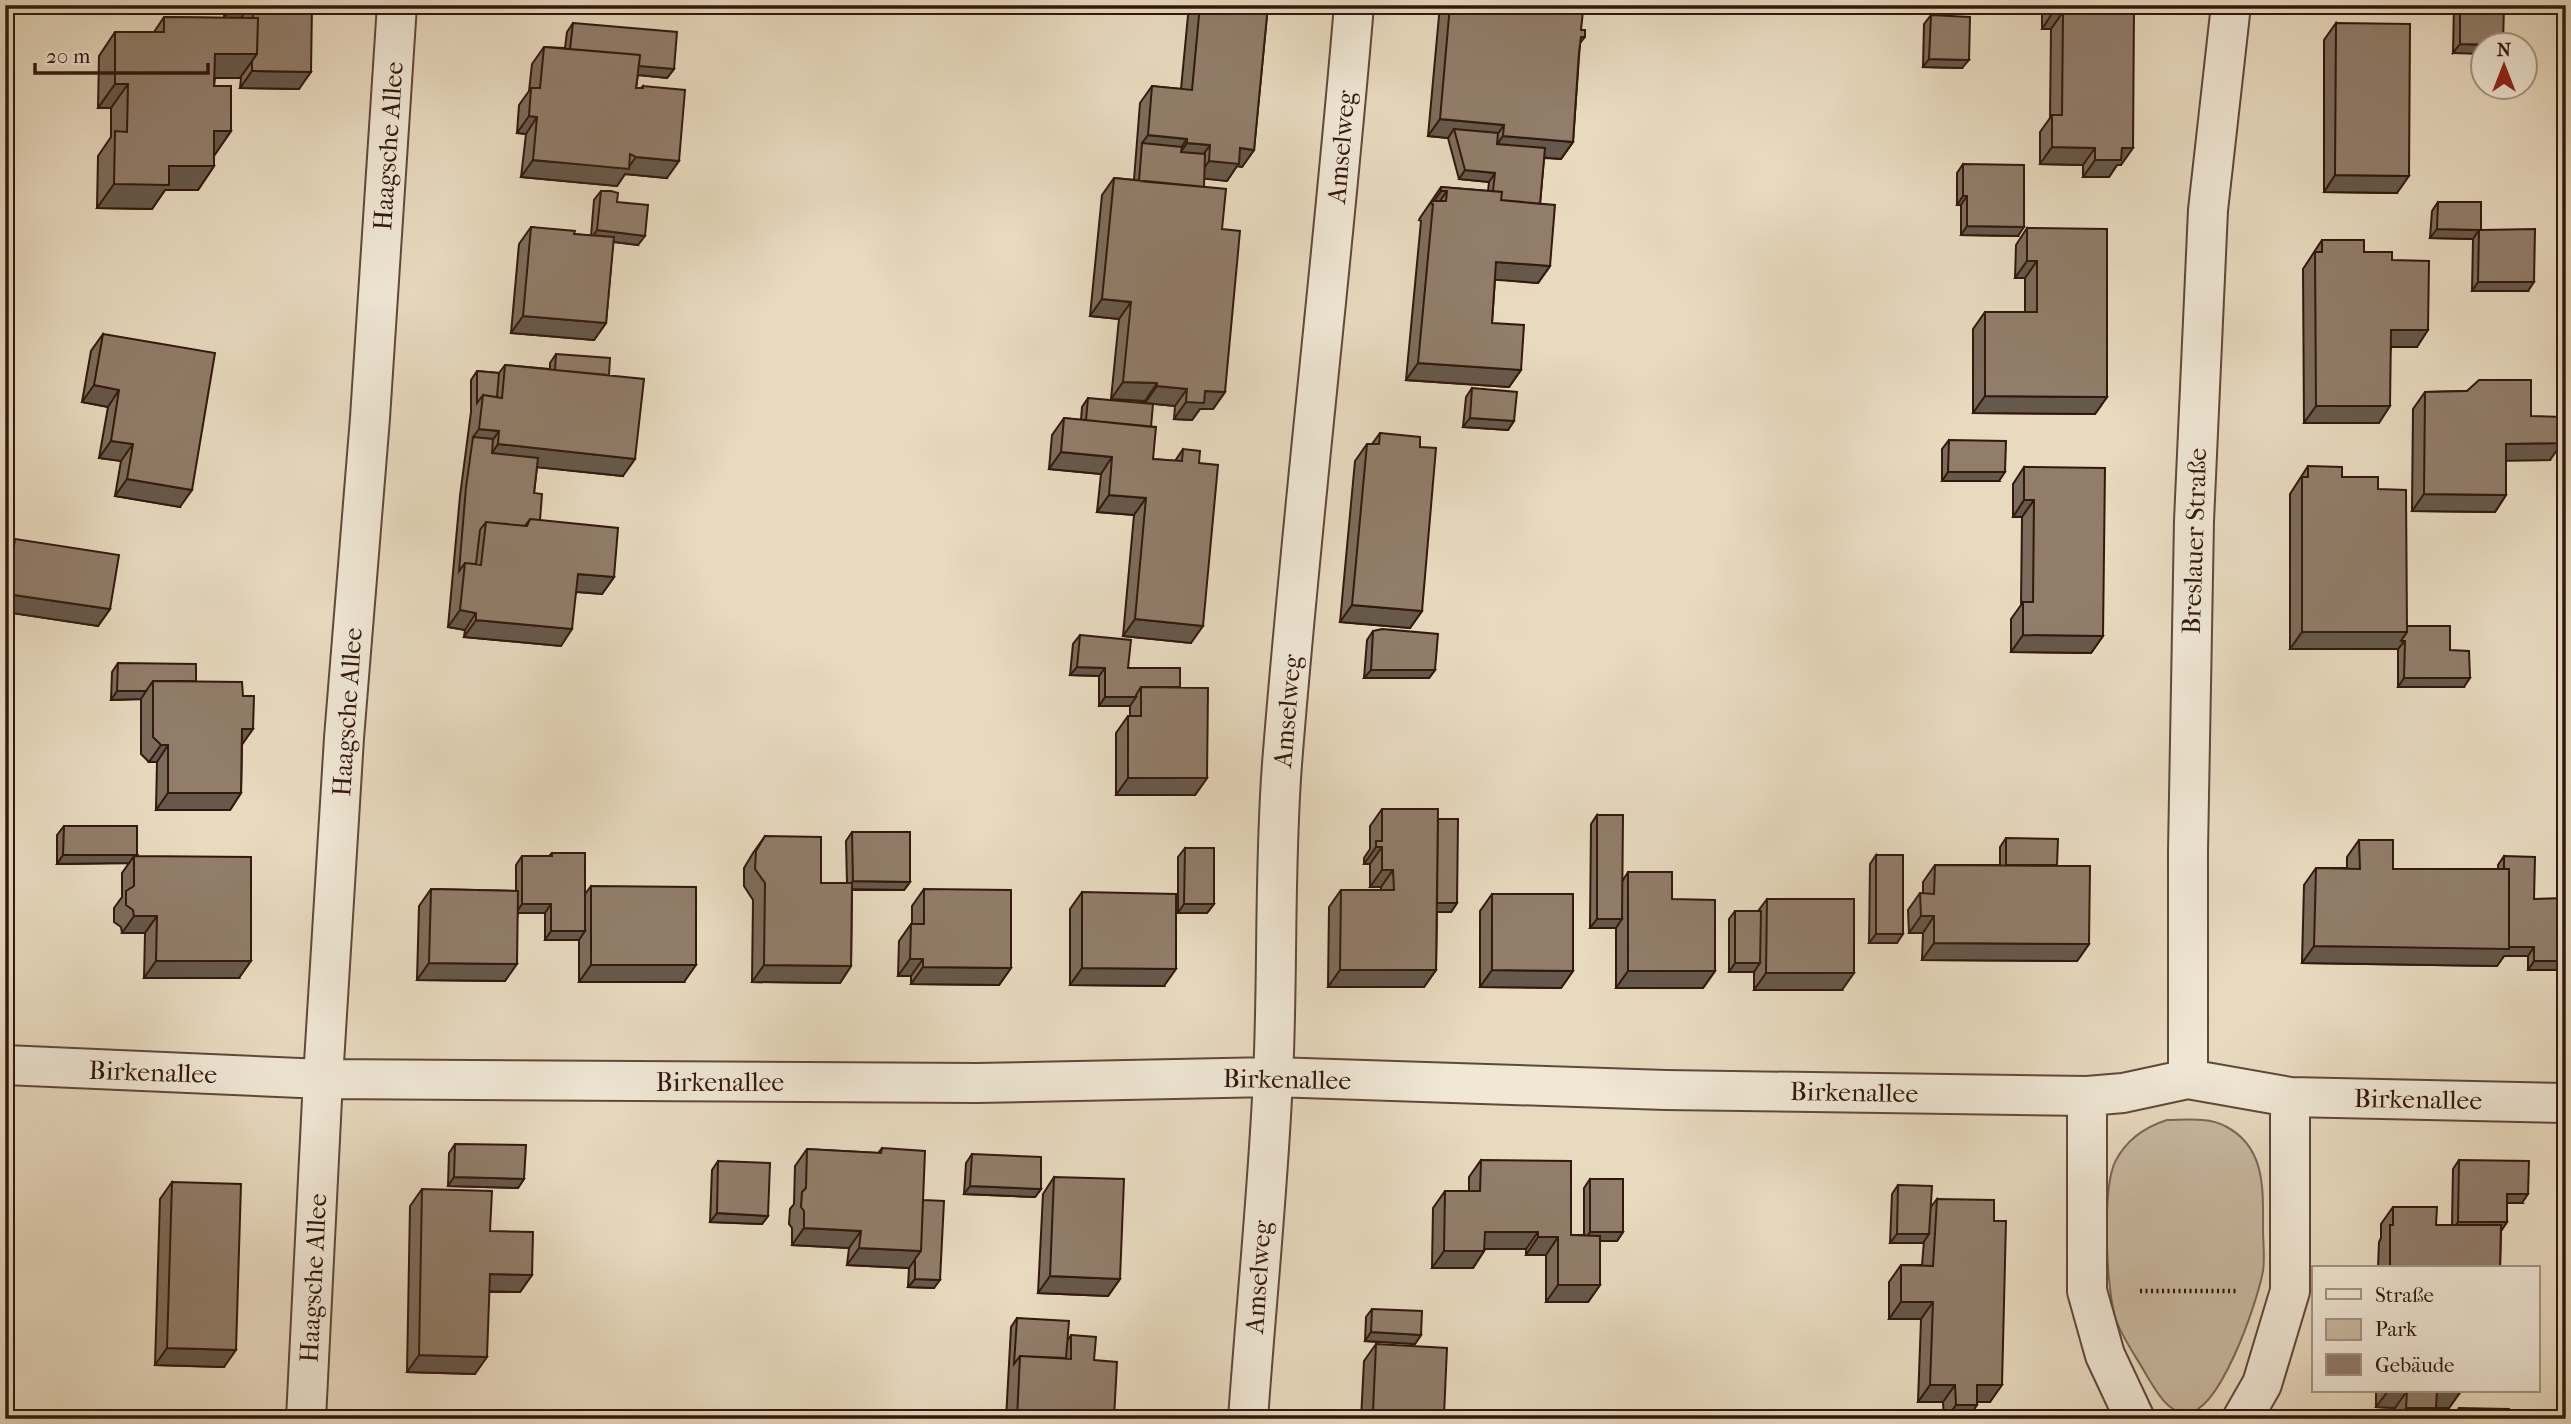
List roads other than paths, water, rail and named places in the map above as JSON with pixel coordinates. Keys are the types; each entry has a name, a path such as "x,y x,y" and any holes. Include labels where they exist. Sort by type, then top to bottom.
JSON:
{"street":[{"name":"Haagsche Allee","path":"306,1419 344,738 370,418 397,5"},
{"name":"Amselweg","path":"1248,1419 1273,1077 1282,768 1354,5"},
{"name":"Breslauer Straße","path":"2188,1079 2188,851 2194,521 2208,210 2231,5"},
{"name":"Birkenallee","path":"5,1065 323,1079 977,1083 1273,1077 1666,1090 2087,1096 2123,1093 2188,1079 2290,1097 2566,1102"},
{"path":"2087,1096 2087,1291 2105,1355 2135,1419"},
{"path":"2242,1419 2262,1384 2290,1291 2290,1097"}]}
